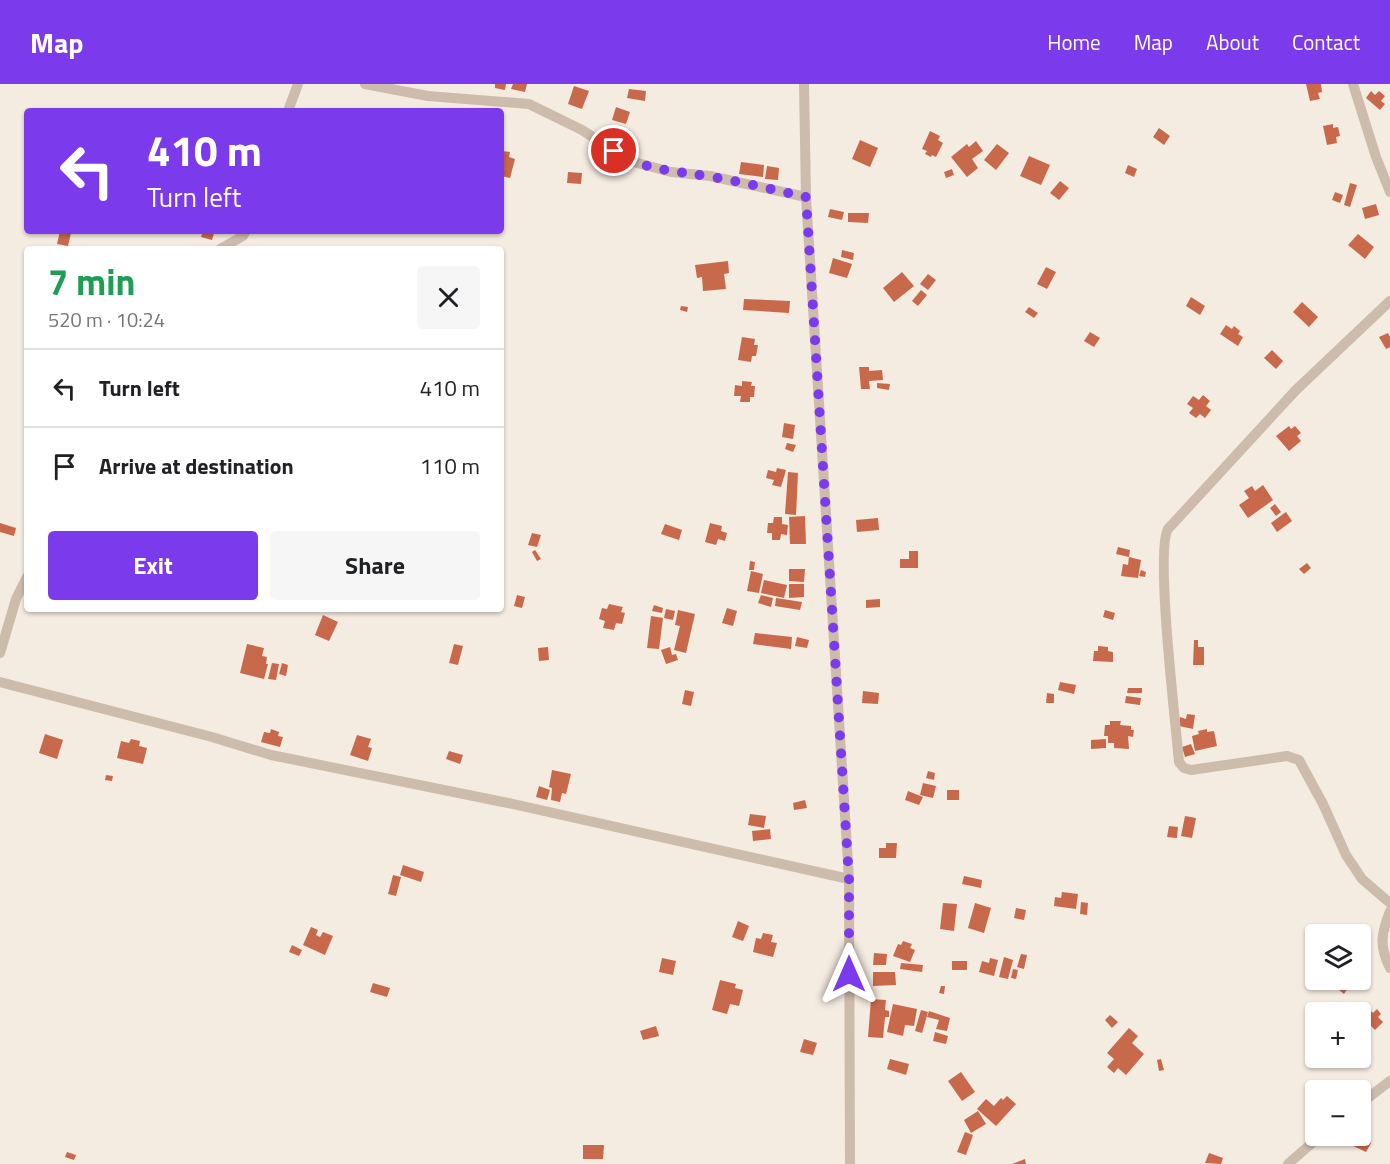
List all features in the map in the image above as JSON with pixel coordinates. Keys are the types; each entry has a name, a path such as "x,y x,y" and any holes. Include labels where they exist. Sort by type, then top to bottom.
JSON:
{"street":[{"path":"289,108 298,84"},
{"path":"365,84 428,96 530,104 582,130 630,161 670,172 710,176 806,197"},
{"path":"804,84 806,197 849,879 850,1164"},
{"path":"1353,84 1376,158 1390,192"},
{"path":"225,246 244,234"},
{"path":"1390,301 1296,390 1168,529 1165,536 1164,570 1179,762 1184,768 1191,770 1287,756 1299,760 1323,804 1346,855 1362,879 1390,903"},
{"path":"0,654 16,599 24,583"},
{"path":"0,682 201,734 272,755 520,805 849,879"},
{"path":"1390,911 1382,937 1383,954 1390,968"},
{"path":"1371,1096 1390,1081"},
{"path":"1288,1164 1309,1146"}],"building":[{"path":"495,84 506,84 505,90 495,88"},
{"path":"513,84 527,84 525,92 511,89"},
{"path":"1306,84 1321,84 1322,92 1318,93 1320,99 1310,101"},
{"path":"574,86 589,91 582,109 568,104"},
{"path":"629,89 646,91 645,101 627,98"},
{"path":"1371,91 1375,95 1379,91 1385,96 1381,101 1385,104 1380,110 1366,98"},
{"path":"616,107 630,112 626,124 612,120"},
{"path":"1333,124 1333,128 1338,127 1340,136 1336,137 1337,143 1327,145 1323,126"},
{"path":"1159,128 1170,136 1164,145 1153,137"},
{"path":"930,131 940,136 938,140 943,143 936,157 925,154 927,151 922,149"},
{"path":"860,140 878,148 870,167 852,159"},
{"path":"976,141 983,151 972,159 978,168 967,177 951,157 967,144 969,147"},
{"path":"997,144 1009,153 996,170 984,160"},
{"path":"504,151 510,152 509,157 515,159 510,178 504,177"},
{"path":"1029,156 1050,165 1041,185 1020,176"},
{"path":"741,162 764,165 763,177 739,174"},
{"path":"1128,165 1137,169 1134,177 1125,173"},
{"path":"767,166 779,168 778,180 765,179"},
{"path":"952,169 954,175 946,178 944,172"},
{"path":"568,172 582,173 581,184 567,183"},
{"path":"1060,181 1069,188 1059,200 1050,193"},
{"path":"1350,183 1357,185 1350,207 1344,205"},
{"path":"1335,192 1343,195 1340,203 1332,200"},
{"path":"1376,204 1379,215 1365,219 1362,208"},
{"path":"830,209 844,212 842,220 828,217"},
{"path":"848,213 869,213 868,223 848,222"},
{"path":"59,234 71,234 68,246 57,244"},
{"path":"202,234 214,234 212,240 201,237"},
{"path":"1358,234 1374,247 1365,259 1348,245"},
{"path":"842,250 854,253 853,260 841,257"},
{"path":"833,258 852,264 847,278 829,273"},
{"path":"728,261 729,273 724,274 726,289 703,291 702,277 697,278 695,265"},
{"path":"1046,267 1056,272 1047,289 1037,284"},
{"path":"902,272 914,286 894,302 883,288"},
{"path":"928,274 936,280 928,290 920,284"},
{"path":"921,290 927,295 918,306 912,301"},
{"path":"1191,297 1205,306 1200,315 1186,306"},
{"path":"744,299 790,301 789,313 743,310"},
{"path":"1302,302 1318,317 1309,327 1293,312"},
{"path":"681,306 688,307 687,312 680,310"},
{"path":"1029,307 1038,313 1034,318 1025,312"},
{"path":"1226,325 1232,329 1234,326 1240,331 1238,334 1243,337 1238,346 1220,334"},
{"path":"1090,332 1100,338 1094,347 1084,341"},
{"path":"1388,333 1390,347 1386,349 1379,337"},
{"path":"742,337 755,339 754,345 758,345 756,356 752,356 751,362 738,360"},
{"path":"1272,350 1283,361 1276,369 1264,358"},
{"path":"859,367 869,367 869,371 882,370 883,380 869,381 870,389 861,389"},
{"path":"742,381 752,382 751,386 755,386 754,397 750,397 750,402 740,402 741,396 734,396 735,385 742,386"},
{"path":"877,383 890,384 889,390 877,388"},
{"path":"1203,395 1210,401 1206,406 1211,410 1205,418 1200,414 1196,418 1189,413 1193,408 1187,404 1193,396 1199,400"},
{"path":"784,423 795,425 793,439 782,437"},
{"path":"1289,426 1291,429 1295,426 1301,433 1297,436 1301,441 1289,451 1276,436"},
{"path":"787,443 796,445 793,452 785,449"},
{"path":"777,468 786,470 781,487 772,485 774,480 766,478 768,470 776,472"},
{"path":"788,472 798,473 796,515 785,514"},
{"path":"1263,485 1273,500 1248,518 1239,505 1249,498 1244,491 1252,486 1255,491"},
{"path":"1275,504 1281,512 1276,516 1270,508"},
{"path":"1286,512 1292,521 1277,532 1271,523"},
{"path":"805,516 806,544 790,544 789,517"},
{"path":"774,517 782,517 782,524 788,525 787,535 781,534 780,540 772,540 772,533 767,533 768,523 773,523"},
{"path":"878,518 879,530 857,532 856,520"},
{"path":"0,523 16,528 14,536 0,532"},
{"path":"710,523 722,526 721,531 727,533 725,541 718,539 716,545 705,542"},
{"path":"665,524 682,530 679,540 661,534"},
{"path":"532,533 541,535 537,547 528,545"},
{"path":"1118,547 1130,550 1129,557 1116,554"},
{"path":"535,550 541,559 537,561 532,552"},
{"path":"909,551 918,551 918,568 900,568 900,559 909,559"},
{"path":"1129,557 1141,560 1138,578 1121,576 1123,564 1128,565"},
{"path":"750,561 755,562 754,570 749,570"},
{"path":"1307,563 1311,568 1304,574 1299,569"},
{"path":"789,569 805,569 804,582 789,581"},
{"path":"1141,570 1146,572 1145,577 1139,576"},
{"path":"751,571 763,574 759,593 747,591"},
{"path":"764,580 787,585 784,598 761,593"},
{"path":"789,584 804,584 804,597 789,598"},
{"path":"517,595 525,597 522,608 514,606"},
{"path":"761,595 773,598 771,607 758,603"},
{"path":"776,598 802,602 800,610 775,606"},
{"path":"880,599 880,607 866,608 866,600"},
{"path":"609,604 623,607 621,612 625,613 622,624 616,623 614,630 603,628 605,621 599,619 602,608 607,609"},
{"path":"654,605 663,608 662,613 652,611"},
{"path":"727,608 737,611 733,626 722,623"},
{"path":"666,609 675,611 673,620 664,618"},
{"path":"678,610 695,614 686,653 674,650 680,626 675,625"},
{"path":"1105,610 1115,613 1113,620 1103,617"},
{"path":"323,615 338,622 329,641 315,635"},
{"path":"651,616 663,618 659,649 647,648"},
{"path":"755,633 792,637 791,649 753,644"},
{"path":"797,637 809,640 807,648 795,646"},
{"path":"1194,640 1198,640 1198,647 1204,647 1204,665 1193,665"},
{"path":"247,644 264,648 262,656 267,657 266,664 268,664 264,679 240,673"},
{"path":"454,644 463,646 458,665 449,663"},
{"path":"1098,646 1108,647 1108,651 1113,652 1113,662 1093,661 1094,651 1098,651"},
{"path":"548,647 549,660 539,661 538,648"},
{"path":"670,647 672,655 676,654 678,660 666,664 661,650"},
{"path":"272,663 279,664 276,680 268,679"},
{"path":"282,663 288,665 286,676 279,674"},
{"path":"1060,682 1076,685 1074,694 1058,690"},
{"path":"1128,688 1142,688 1142,693 1127,693"},
{"path":"685,690 694,692 691,706 682,704"},
{"path":"863,691 879,693 878,704 862,703"},
{"path":"1047,693 1054,694 1054,703 1046,703"},
{"path":"1126,696 1141,698 1140,705 1125,703"},
{"path":"1187,714 1195,715 1193,729 1179,726 1180,717 1186,719"},
{"path":"1110,721 1121,721 1120,725 1131,726 1131,730 1134,730 1133,737 1128,736 1129,749 1114,748 1114,743 1108,743 1108,736 1104,736 1105,725 1110,725"},
{"path":"271,729 279,732 278,736 283,737 280,747 261,742 264,732 270,733"},
{"path":"1207,729 1207,732 1214,731 1217,746 1195,751 1192,736 1199,734 1198,731"},
{"path":"45,734 63,740 57,759 39,753"},
{"path":"357,735 371,739 368,747 372,748 368,761 350,755"},
{"path":"131,739 140,741 139,746 147,748 143,764 117,758 121,741 129,743"},
{"path":"1106,739 1106,748 1091,749 1091,740"},
{"path":"1191,744 1195,754 1185,757 1182,747"},
{"path":"449,751 463,755 460,764 446,759"},
{"path":"552,770 571,774 566,794 562,793 560,802 551,800 552,788 549,787"},
{"path":"928,771 935,773 934,780 926,778"},
{"path":"106,775 113,776 112,781 105,780"},
{"path":"923,783 936,786 933,798 920,795"},
{"path":"539,786 550,790 547,800 536,797"},
{"path":"947,790 959,790 959,800 947,800"},
{"path":"908,791 923,797 919,805 905,800"},
{"path":"805,800 807,808 794,810 793,803"},
{"path":"750,814 766,816 764,828 748,825"},
{"path":"1185,816 1196,818 1192,838 1181,836"},
{"path":"1169,826 1178,827 1177,838 1167,837"},
{"path":"770,829 771,839 753,841 752,831"},
{"path":"886,843 897,843 896,858 879,858 879,848 886,848"},
{"path":"403,865 424,872 421,882 400,875"},
{"path":"393,875 401,877 396,896 388,894"},
{"path":"964,876 982,880 981,888 962,884"},
{"path":"1062,892 1078,894 1076,909 1054,906 1055,897 1061,898"},
{"path":"1081,902 1088,903 1087,915 1080,914"},
{"path":"943,903 957,904 954,931 940,929"},
{"path":"975,903 991,908 984,933 968,928"},
{"path":"1016,908 1026,910 1024,920 1014,918"},
{"path":"738,921 749,926 743,941 732,937"},
{"path":"311,927 318,930 316,935 320,937 323,932 333,936 325,955 303,945"},
{"path":"763,933 773,935 771,942 777,943 773,957 753,952 756,938 761,939"},
{"path":"903,941 912,944 910,948 915,950 910,962 893,956 898,944 901,945"},
{"path":"292,945 302,950 299,956 289,952"},
{"path":"874,953 887,954 886,965 873,965"},
{"path":"1021,954 1027,955 1024,969 1017,967"},
{"path":"1004,957 1013,960 1008,979 999,977"},
{"path":"662,958 676,961 673,975 659,972"},
{"path":"990,958 998,960 994,976 979,972 982,961 989,963"},
{"path":"952,961 967,961 967,970 952,970"},
{"path":"901,963 923,965 922,972 900,969"},
{"path":"1013,969 1018,970 1016,979 1011,978"},
{"path":"873,972 895,972 896,985 873,986"},
{"path":"720,980 736,984 735,988 743,990 739,1006 730,1004 727,1014 712,1010"},
{"path":"373,983 390,988 387,997 370,992"},
{"path":"941,986 945,986 944,994 939,993"},
{"path":"871,999 886,1000 885,1010 889,1011 889,1017 885,1017 883,1038 868,1037"},
{"path":"893,1004 917,1009 914,1026 905,1025 903,1036 887,1032"},
{"path":"1377,1009 1381,1014 1378,1017 1383,1022 1375,1030 1371,1026 1371,1011 1373,1013"},
{"path":"921,1010 928,1012 922,1033 915,1031"},
{"path":"929,1011 950,1018 947,1031 936,1029 939,1020 927,1017"},
{"path":"1110,1015 1118,1022 1112,1028 1105,1020"},
{"path":"656,1026 659,1036 643,1040 640,1031"},
{"path":"1129,1028 1138,1036 1132,1043 1144,1054 1126,1075 1118,1068 1114,1073 1107,1067 1114,1059 1107,1053"},
{"path":"935,1032 948,1036 946,1044 933,1041"},
{"path":"804,1039 817,1043 813,1055 800,1052"},
{"path":"890,1059 909,1064 906,1075 887,1069"},
{"path":"1161,1059 1164,1070 1159,1071 1157,1060"},
{"path":"961,1072 975,1092 962,1101 948,1081"},
{"path":"1007,1096 1016,1104 996,1126 977,1109 986,1099 994,1106 1001,1098 1003,1100"},
{"path":"978,1111 986,1124 971,1133 964,1120"},
{"path":"965,1132 973,1135 966,1155 957,1152"},
{"path":"583,1145 604,1145 603,1159 583,1159"},
{"path":"1353,1146 1369,1146 1366,1152"},
{"path":"67,1152 76,1155 74,1160 65,1157"},
{"path":"1209,1153 1223,1158 1221,1164 1205,1163"},
{"path":"1025,1159 1026,1164 1012,1164"}],"route":[{"path":"614,151 630,161 670,172 710,176 806,197 849,879 849,974"}]}
